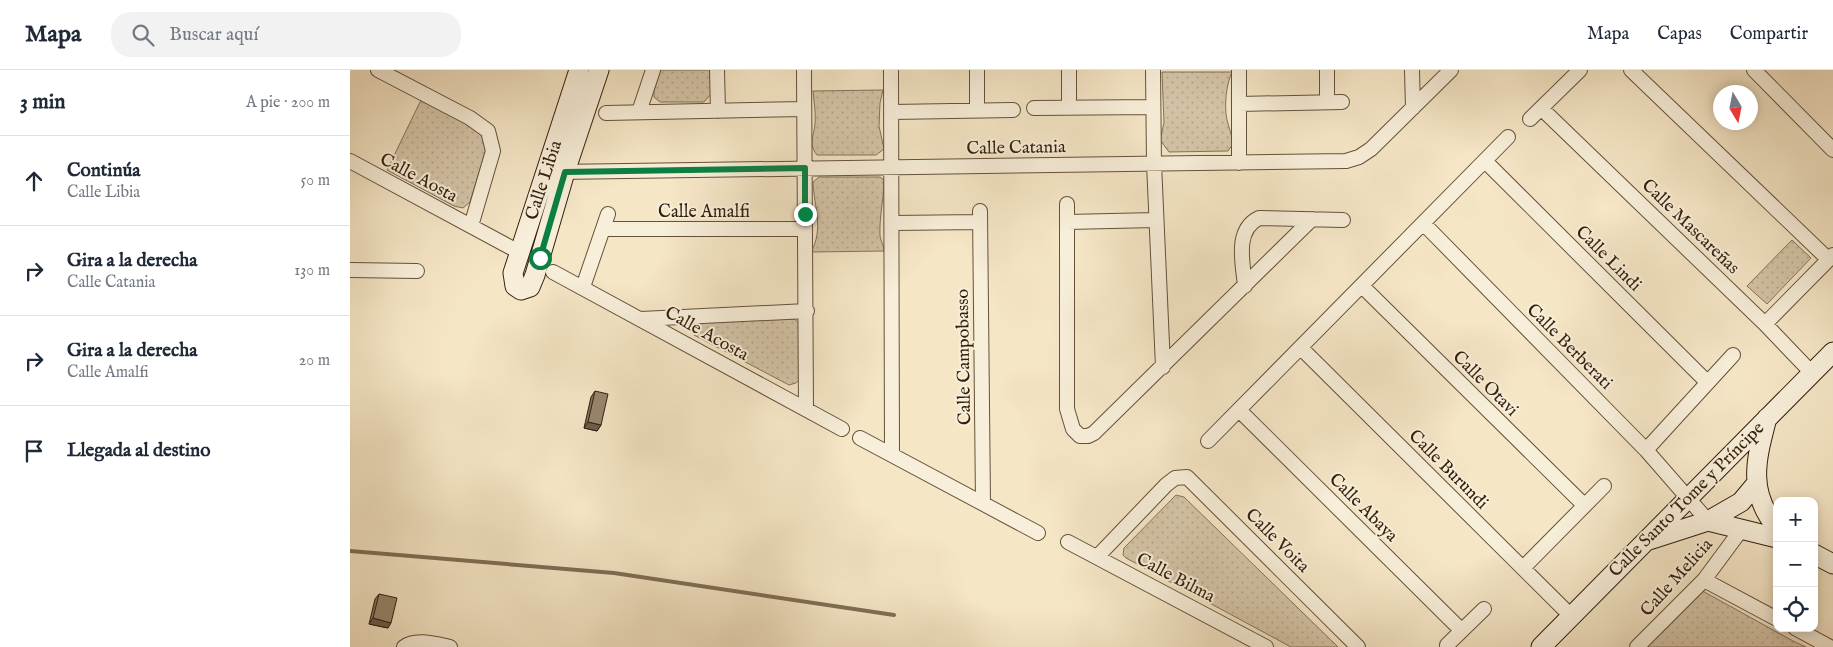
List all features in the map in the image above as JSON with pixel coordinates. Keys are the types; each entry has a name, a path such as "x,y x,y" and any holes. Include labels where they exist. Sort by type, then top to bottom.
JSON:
{"street":[{"name":"Calle Aosta","path":"378,70 470,118 488,131 493,151 471,226"},
{"name":"Calle Libia","path":"579,70 513,273 513,282 517,289 526,290 530,287 536,275 565,172 599,70"},
{"path":"639,112 653,70"},
{"path":"717,70 718,111"},
{"path":"804,70 807,311 806,409"},
{"path":"891,70 893,223 892,454"},
{"path":"977,70 978,110"},
{"path":"1069,70 1069,107"},
{"path":"1153,70 1154,163 1163,367"},
{"path":"1239,70 1239,162"},
{"path":"1327,70 1327,102"},
{"path":"1412,70 1413,108"},
{"name":"Calle Catania","path":"546,172 1346,161 1359,157 1413,108 1450,70"},
{"path":"1530,119 1580,70"},
{"path":"1754,70 1833,150"},
{"path":"1632,71 1831,257 1765,324"},
{"path":"1239,104 1342,102"},
{"path":"1034,108 1153,107"},
{"name":"Calle Mascareñas","path":"1542,109 1765,324 1826,363"},
{"path":"606,113 804,110"},
{"path":"892,112 1013,110"},
{"path":"1208,441 1508,138"},
{"name":"Calle Aosta","path":"350,161 519,252"},
{"name":"Calle Lindi","path":"1485,161 1707,382"},
{"path":"1067,204 1067,409 1073,429 1080,436 1088,436 1094,433 1312,219"},
{"path":"583,287 608,214"},
{"name":"Calle Campobasso","path":"893,223 980,216 983,503"},
{"path":"1245,286 1242,240 1244,231 1253,220 1258,218 1343,220"},
{"path":"1067,222 1156,220"},
{"name":"Calle Berberati","path":"1424,224 1646,450 1708,521"},
{"name":"Calle Amalfi","path":"603,230 805,229"},
{"path":"350,270 416,271"},
{"name":"Calle Acosta","path":"553,272 842,429"},
{"name":"Calle Otavi","path":"1362,286 1584,505"},
{"path":"641,319 807,311"},
{"name":"Calle Burundi","path":"1301,348 1571,616"},
{"path":"1646,450 1733,355"},
{"name":"Calle Santo Tome y Príncipe","path":"1541,647 1642,542 1767,418 1826,363"},
{"name":"Calle Abaya","path":"1239,410 1461,630"},
{"path":"1642,542 1708,521 1741,502 1756,475 1767,418"},
{"path":"860,438 1038,533"},
{"path":"1728,458 1756,475 1763,506 1773,522"},
{"name":"Calle Voita","path":"1098,557 1166,485 1182,476 1192,481 1358,647"},
{"path":"1523,568 1604,486"},
{"path":"1708,521 1773,537"},
{"name":"Calle Melicia","path":"1637,647 1704,580 1741,530"},
{"name":"Calle Bilma","path":"1068,542 1266,647"},
{"path":"1818,556 1833,564"},
{"path":"1704,580 1773,617"},
{"path":"1447,645 1484,609"},
{"path":"1802,632 1830,647"},
{"path":"404,647 420,642 450,647"}],"shaded area":[{"path":"660,70 710,70 711,94 704,102 660,102 654,97 654,91"},
{"path":"1162,72 1232,72 1227,89 1226,114 1233,144 1228,151 1169,152 1160,140 1164,123"},
{"path":"883,90 880,103 879,126 884,149 876,155 817,155 812,144 815,120 813,91"},
{"path":"421,100 486,133 489,140 470,202 463,208 454,206 387,170"},
{"path":"819,177 880,177 884,180 880,236 884,251 811,252 815,243 818,226 813,182"},
{"path":"1792,240 1811,258 1767,304 1747,286"},
{"path":"794,319 800,324 801,378 796,383 789,385 694,335 690,329 694,320"},
{"path":"1176,495 1184,497 1338,647 1291,647 1126,558 1123,555 1124,548"},
{"path":"1699,589 1773,630 1773,632 1777,632 1806,647 1642,647"}],"building":[{"path":"595,391 608,394 601,425 588,422"},
{"path":"379,594 397,598 391,623 373,618"}],"waterway":[{"path":"350,551 614,573 894,615"}],"route":[{"path":"540,258 565,172 805,168 805,214"}]}
